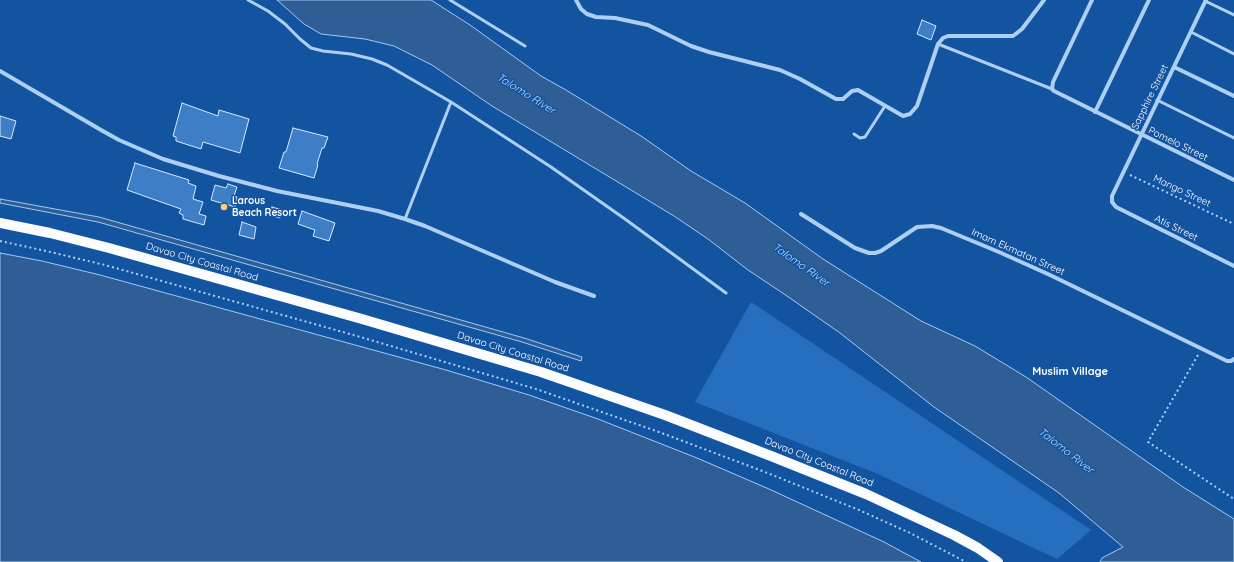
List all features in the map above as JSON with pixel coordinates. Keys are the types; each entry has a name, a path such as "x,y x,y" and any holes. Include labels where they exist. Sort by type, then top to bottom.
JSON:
{"main road":[{"name":"Davao City Coastal Road","path":"0,223 50,233 117,250 355,317 548,375 672,418 866,494 954,535 978,548 998,562"}],"street":[{"path":"576,0 581,9 587,14 596,17 615,18 648,26 691,46 780,70 800,79 836,100 843,99 852,91 858,90 903,116 906,116 914,110 919,101 938,44 943,38 948,36 1013,36 1022,29 1044,0"},
{"path":"1052,89 1053,82 1092,0"},
{"path":"1095,112 1149,0"},
{"name":"Sapphire Street","path":"1112,202 1112,196 1206,1"},
{"path":"1174,67 1234,96"},
{"path":"0,71 119,140 163,159 277,191 378,211 405,219 425,226 555,282 594,296"},
{"name":"Pomelo Street","path":"1052,89 1056,93 1234,180"},
{"name":"Atis Street","path":"1112,202 1116,207 1234,266"},
{"name":"Imam Ekmatan Street","path":"801,214 855,248 869,253 881,251 917,227 932,226 941,228 1026,264 1112,304 1227,361 1232,360"}],"lane":[{"path":"248,0 274,16 311,48 351,54 387,64 451,102 595,197 726,293"},
{"path":"450,0 525,46"},
{"path":"1206,1 1234,15"},
{"path":"1191,32 1234,54"},
{"path":"938,44 1052,89"},
{"path":"1157,100 1234,138"},
{"path":"405,219 451,102"},
{"path":"854,134 860,138 865,137 886,106"}],"path":[{"name":"Mango Street","path":"1124,172 1234,224"},
{"path":"0,242 46,250 112,268 365,339 543,392 659,432 780,478 859,510 966,562"},
{"path":"1202,349 1148,442 1234,499"}],"shaded area":[{"path":"751,302 1091,530 1057,559 878,474 695,402"}],"water":[{"name":"Talomo River","path":"277,0 431,0 470,25 541,76 641,136 691,171 745,203 823,259 921,321 975,346 1026,377 1183,487 1234,519 1234,562 1100,562 1102,558 1123,547 1059,493 934,407 840,333 748,270 708,239 674,216 492,106 432,65 394,46 365,39 321,34 304,24"},
{"path":"0,199 99,217 524,338 582,357 581,361 522,342 98,222 0,203"},
{"path":"0,253 42,261 100,275 446,370 529,395 598,419 697,458 769,489 884,542 921,562 0,562"}],"building":[{"path":"922,20 936,26 931,40 917,34"},
{"path":"182,103 218,116 219,110 249,119 240,153 203,142 201,149 176,141 176,137 173,136"},
{"path":"0,116 16,121 11,139 0,136"},
{"path":"293,128 328,137 324,148 322,148 314,178 279,168 284,152 286,152"},
{"path":"135,163 189,180 188,183 196,186 193,199 203,202 199,214 206,216 204,225 183,219 183,215 179,213 181,209 127,190"},
{"path":"228,184 237,187 234,196 237,197 235,207 211,200 215,185 226,188"},
{"path":"272,207 282,210 280,218 270,215"},
{"path":"302,211 335,223 329,241 313,236 315,230 298,224"},
{"path":"242,222 256,227 254,239 239,235"}],"place":[{"name":"Larous Beach Resort","path":"224,207"}],"district":[{"name":"Muslim Village","path":"1070,372"}]}
